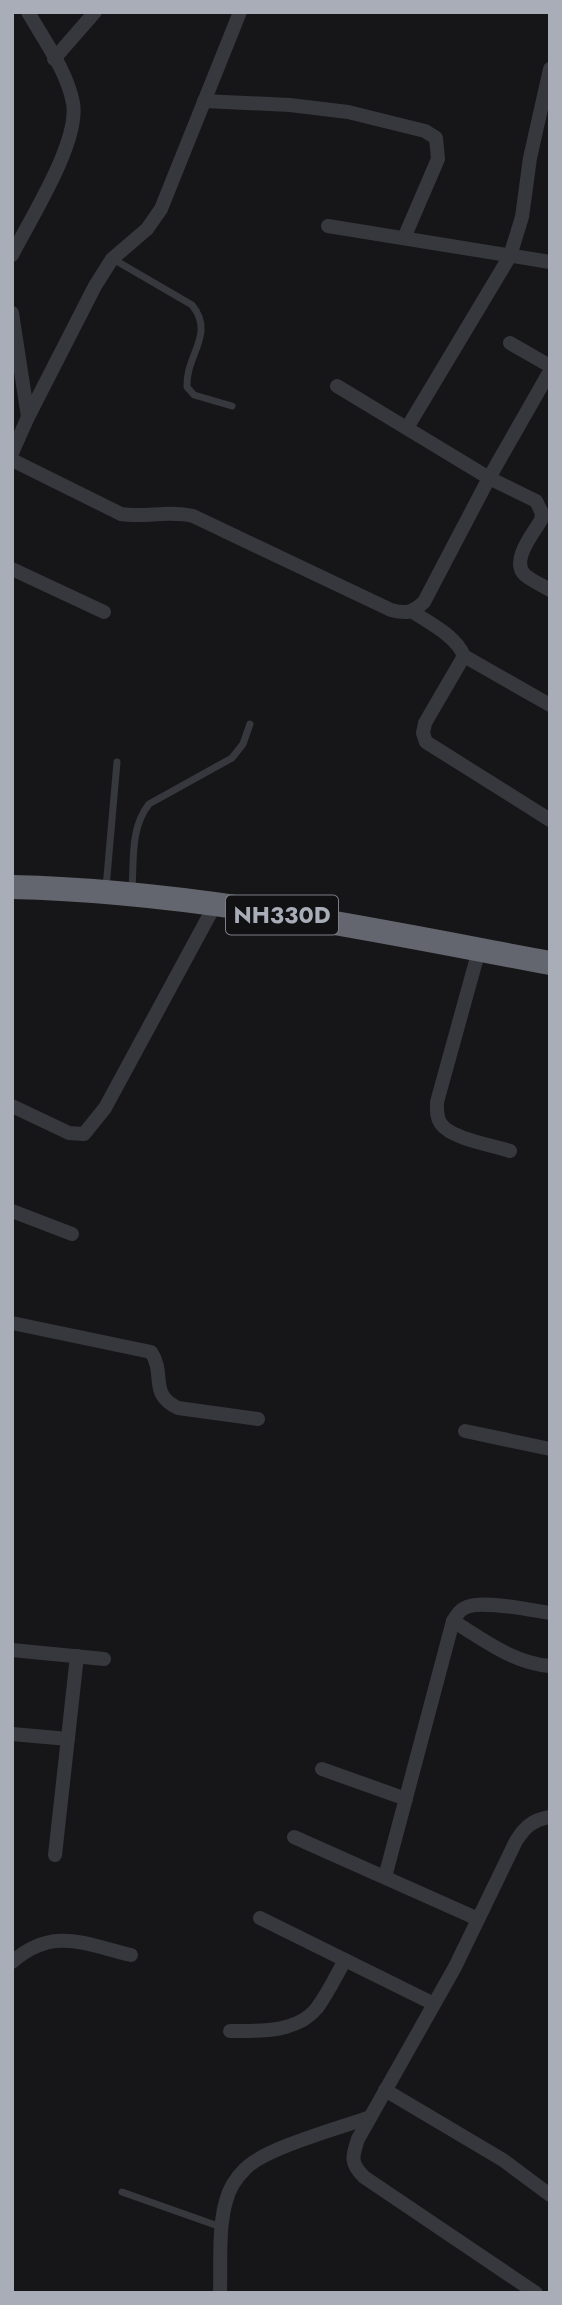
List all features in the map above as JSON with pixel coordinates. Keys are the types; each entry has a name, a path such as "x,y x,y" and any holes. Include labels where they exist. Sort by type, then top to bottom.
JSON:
{"highway":[{"name":"NH330D","path":"12,887 132,894 216,903 550,963"}],"street":[{"path":"12,255 68,145 74,124 74,104 65,78 28,12"},
{"path":"54,59 95,12"},
{"path":"12,453 95,286 113,259 147,229 161,209 236,14"},
{"path":"407,428 510,256 522,217 530,158 550,69"},
{"path":"204,101 290,104 348,112 425,131 436,138 438,159 404,238"},
{"path":"328,226 550,262"},
{"path":"12,313 28,417"},
{"path":"12,460 121,514 139,517 176,512 193,516 391,610 404,614 413,612 424,602 550,368 510,343"},
{"path":"337,386 489,478 536,502 541,507 541,520 519,560 520,569 526,576 550,590"},
{"path":"12,569 104,612"},
{"path":"413,612 451,639 460,647 464,656 550,705"},
{"path":"464,656 425,723 423,733 426,742 550,820"},
{"path":"12,1106 69,1133 85,1134 105,1108 216,903"},
{"path":"479,950 437,1102 436,1116 442,1126 456,1135 510,1151"},
{"path":"12,1211 72,1234"},
{"path":"12,1323 151,1352 157,1362 159,1391 166,1402 178,1408 258,1419"},
{"path":"465,1431 550,1449"},
{"path":"385,1877 453,1620 460,1610 471,1605 550,1613"},
{"path":"453,1620 514,1658 534,1665 550,1666"},
{"path":"12,1650 104,1659"},
{"path":"55,1855 78,1656"},
{"path":"12,1734 68,1738"},
{"path":"322,1769 406,1799"},
{"path":"536,2293 364,2177 354,2167 353,2155 358,2139 434,2004 525,1826 537,1819 550,1817"},
{"path":"294,1837 478,1919"},
{"path":"260,1918 434,2004"},
{"path":"12,1962 36,1944 50,1940 71,1941 131,1955"},
{"path":"230,2031 265,2031 304,2019 316,2009 345,1961"},
{"path":"385,2091 503,2160 550,2195"},
{"path":"220,2293 222,2227 226,2201 234,2182 246,2167 265,2155 370,2117"}],"lane":[{"path":"113,259 192,305 200,314 203,332 186,377 187,387 194,395 232,406"},
{"path":"132,894 136,827 141,815 149,804 232,758 243,744 250,724"},
{"path":"105,892 117,762"},
{"path":"122,2192 222,2227"}]}
